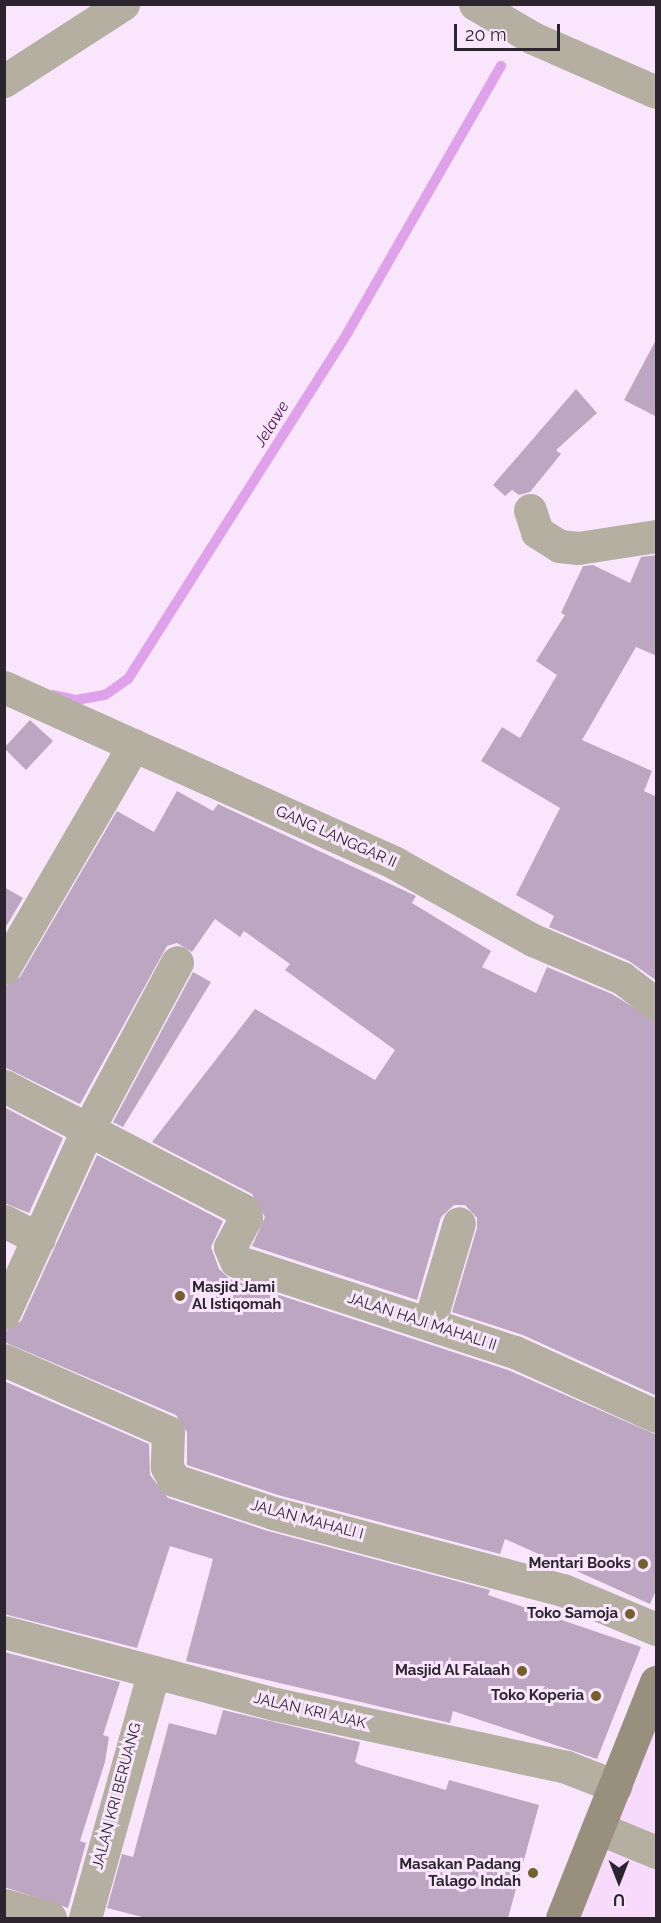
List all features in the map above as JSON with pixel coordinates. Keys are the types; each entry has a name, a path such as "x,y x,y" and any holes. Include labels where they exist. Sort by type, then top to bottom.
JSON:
{"main road":[{"path":"562,1918 657,1682"}],"street":[{"path":"4,81 123,4"},
{"path":"475,4 533,38 657,92"},
{"path":"530,510 537,532 559,546 578,548 657,536"},
{"name":"GANG LANGGAR II","path":"4,687 395,863 533,940 622,978 657,1004"},
{"path":"4,968 134,745"},
{"path":"4,1313 88,1129 177,962"},
{"path":"4,1086 88,1129"},
{"name":"JALAN HAJI MAHALI II","path":"88,1129 243,1210 246,1217 230,1248 236,1261 515,1352 657,1416"},
{"path":"4,1221 39,1239"},
{"path":"429,1324 459,1223"},
{"name":"JALAN MAHALI I","path":"4,1360 168,1432 167,1467 174,1480 273,1513 563,1590 657,1629"},
{"name":"JALAN KRI AJAK","path":"4,1632 153,1675 566,1767 615,1786"},
{"name":"JALAN KRI BERUANG","path":"85,1918 114,1800 153,1675"},
{"path":"598,1828 657,1852"},
{"path":"4,1905 50,1918"}],"shaded area":[{"path":"656,1658 656,1918 557,1918 583,1819"}],"building":[{"path":"657,338 657,417 624,400"},
{"path":"576,389 597,413 556,450 561,454 530,492 519,495 512,490 505,496 493,485"},
{"path":"657,555 657,656 636,647 582,740 652,771 644,791 657,797 657,981 629,961 549,927 554,916 516,895 560,808 481,761 502,727 520,738 557,675 536,661 565,615 561,613 583,566 593,565 630,583 641,557"},
{"path":"30,720 53,741 26,770 4,748"},
{"path":"177,791 213,811 218,804 416,896 412,903 491,951 482,967 536,993 547,967 612,994 657,1022 657,1396 523,1335 452,1312 477,1228 477,1218 465,1205 454,1205 441,1217 417,1300 252,1246 265,1217 252,1194 152,1142 255,1009 375,1080 395,1050 285,970 290,964 244,931 240,937 215,919 192,952 177,943 167,946 80,1104 4,1067 4,987 20,977 117,811 154,832"},
{"path":"4,887 23,898 4,930"},
{"path":"193,972 211,982 123,1127 113,1122"},
{"path":"4,1107 63,1138 29,1213 4,1203"},
{"path":"97,1155 223,1221 211,1247 219,1269 230,1279 508,1370 657,1435 657,1588 650,1604 505,1539 500,1554 278,1495 187,1465 187,1432 176,1415 4,1342 4,1332 21,1321"},
{"path":"4,1381 149,1444 150,1475 168,1498 268,1531 490,1590 488,1595 641,1647 597,1759 453,1711 450,1723 186,1661 213,1559 170,1546 137,1648 4,1614"},
{"path":"4,1652 120,1682 103,1735 109,1737 105,1762 80,1841 86,1843 68,1908 4,1887"},
{"path":"223,1710 360,1742 355,1762 360,1765 446,1790 449,1780 539,1805 508,1918 146,1918 107,1908 122,1854 133,1857 169,1723 216,1735"}],"waterway":[{"name":"Jelawe","path":"54,695 76,700 105,695 128,679 348,332 501,66"}],"place":[{"name":"Masjid Jami Al Istiqomah","path":"180,1296"},
{"name":"Mentari Books","path":"643,1564"},
{"name":"Toko Samoja","path":"630,1614"},
{"name":"Masjid Al Falaah","path":"522,1671"},
{"name":"Toko Koperia","path":"596,1696"},
{"name":"Masakan Padang Talago Indah","path":"533,1873"}]}
